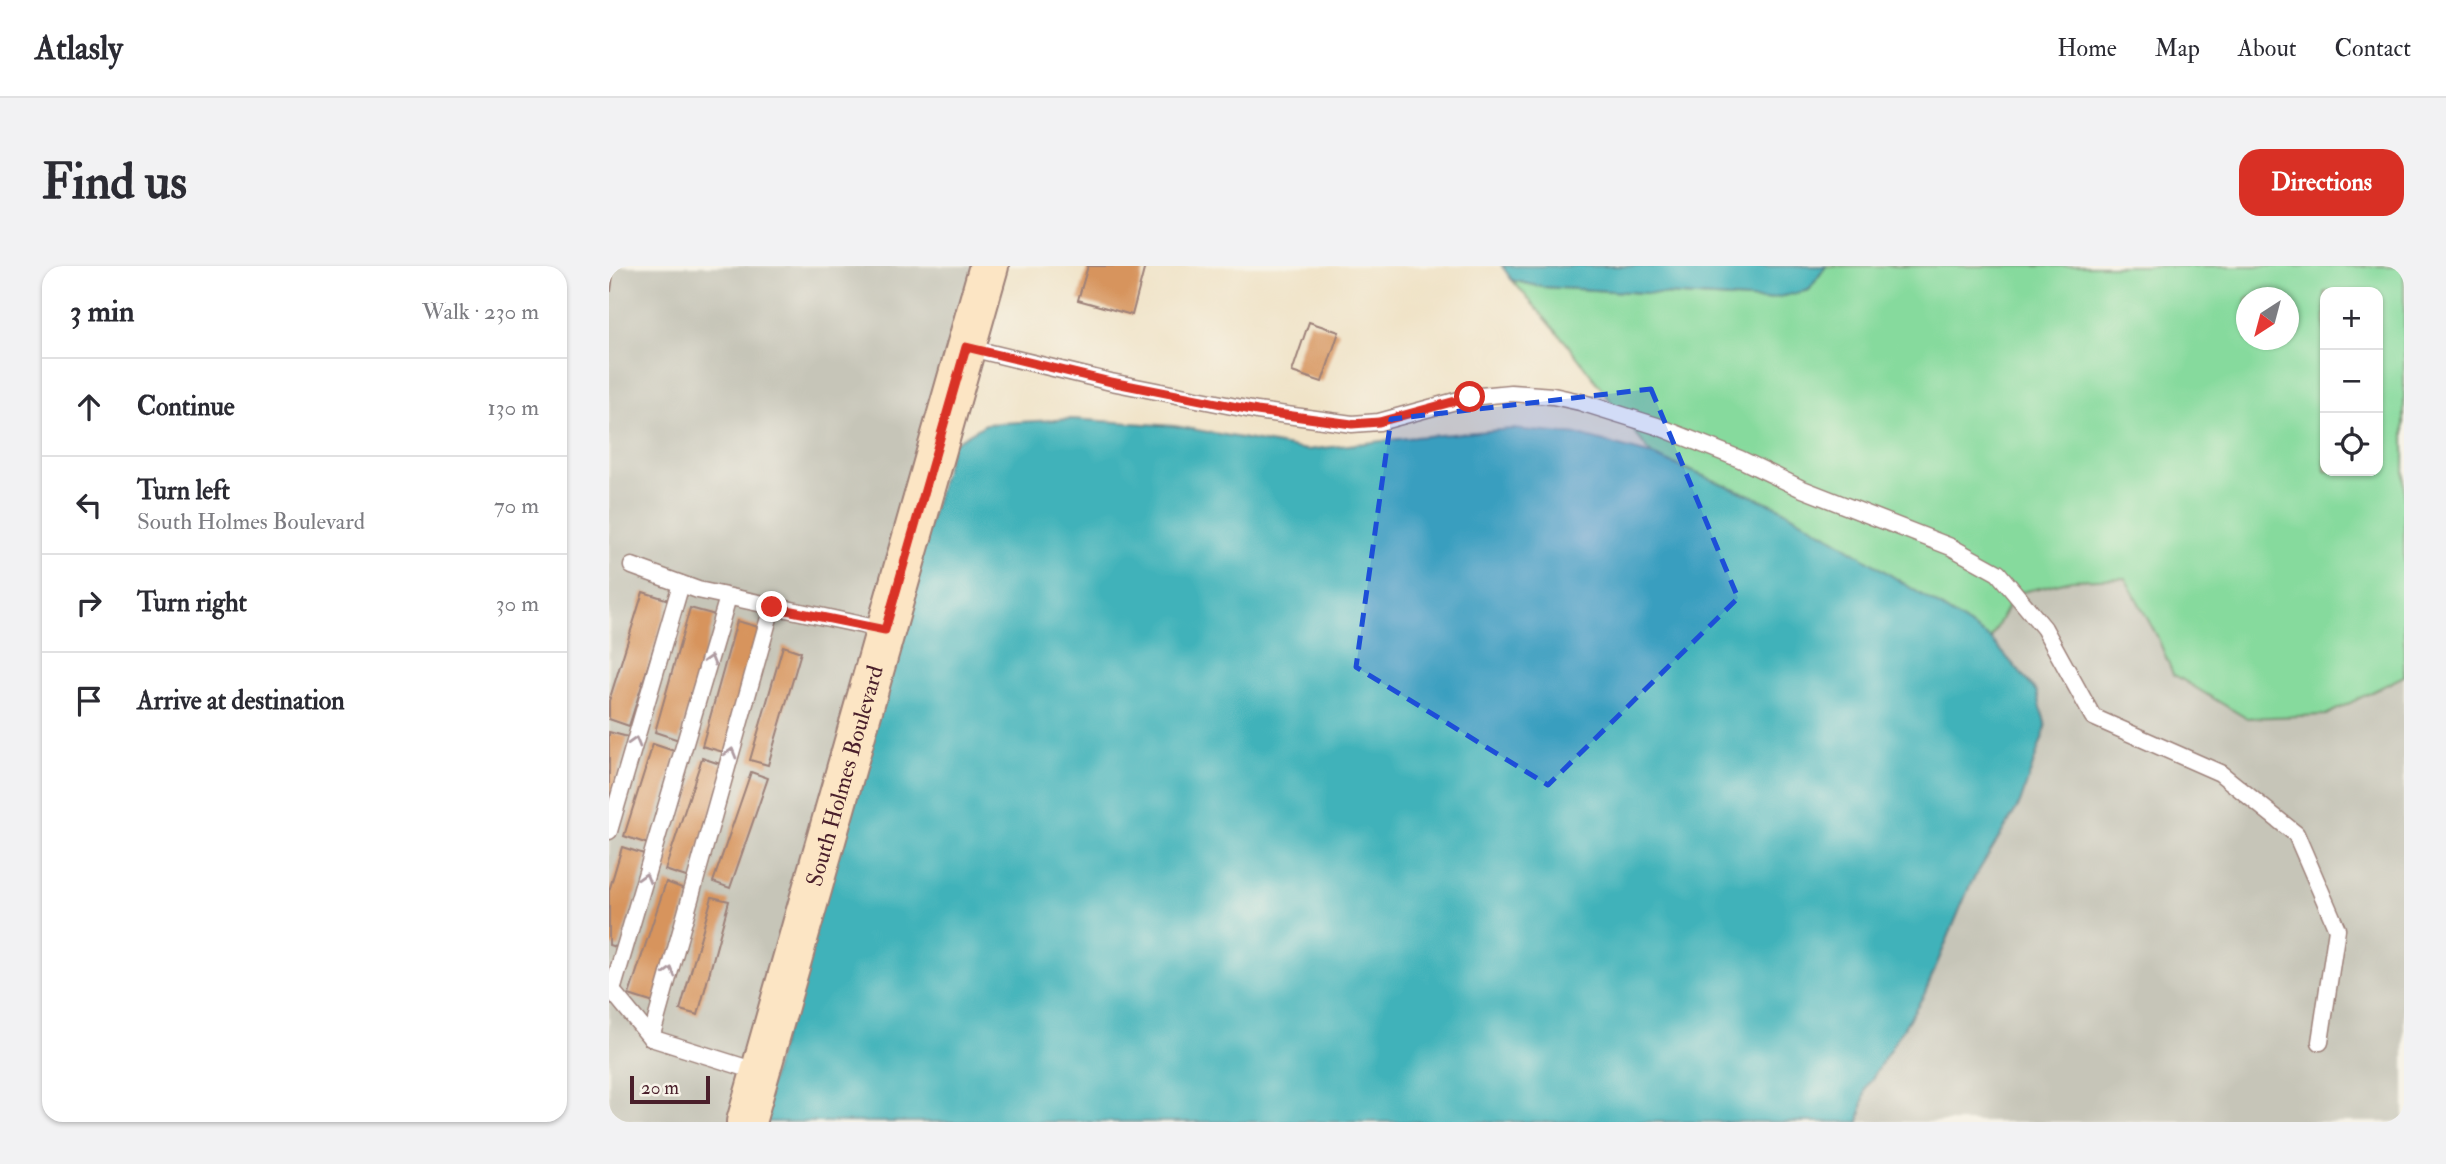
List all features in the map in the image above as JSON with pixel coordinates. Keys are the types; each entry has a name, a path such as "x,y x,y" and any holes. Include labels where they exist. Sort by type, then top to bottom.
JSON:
{"main road":[{"name":"South Holmes Boulevard","path":"746,1122 989,266"}],"lane":[{"path":"966,347 1111,382 1257,411 1352,424 1379,422 1470,397 1511,393 1553,396 1657,426 1740,459 1800,488 1951,547 1998,573 2044,628 2093,717 2220,773 2296,834 2337,929 2320,1042"},
{"path":"632,566 728,597 885,630"},
{"path":"609,831 681,584"},
{"path":"728,597 610,989 651,1038 759,1072"},
{"path":"651,1038 772,607"}],"highlighted area":[{"path":"1651,389 1738,598 1548,785 1356,667 1391,419"}],"shaded area":[{"path":"609,266 974,266 730,1122 625,1122 609,1112"},
{"path":"2125,578 2157,636 2173,674 2326,715 2404,676 2404,1122 1859,1122 1866,1088 1924,995 1970,885 2020,803 2037,692 1991,639 2014,594 2072,580"}],"green space":[{"path":"1826,266 2404,266 2404,676 2326,715 2246,718 2173,674 2157,636 2125,578 2072,580 2014,594 1991,639 1837,541 1776,506 1652,455 1568,345 1512,280 1542,287 1766,300 1809,290"}],"water":[{"path":"1502,266 1826,266 1809,290 1766,300 1542,287 1512,280"},
{"path":"1072,419 1175,426 1307,450 1512,429 1579,435 1652,455 1776,506 1837,541 1991,639 2037,692 2046,727 2020,803 1970,885 1924,995 1866,1088 1859,1122 759,1122 952,444 986,424"}],"building":[{"path":"609,266 614,266 611,291 609,291"},
{"path":"1088,266 1145,266 1132,315 1078,300"},
{"path":"1309,322 1339,332 1322,382 1292,372"},
{"path":"643,592 669,600 629,726 609,719 609,701"},
{"path":"690,608 715,615 679,740 655,732"},
{"path":"737,621 762,628 727,753 702,746"},
{"path":"783,646 801,652 768,765 750,760"},
{"path":"609,732 628,737 610,800 609,800"},
{"path":"653,744 677,752 648,844 624,836"},
{"path":"702,758 726,766 689,878 665,870"},
{"path":"751,772 768,778 730,888 713,882"},
{"path":"622,847 647,855 619,948 609,945 609,891"},
{"path":"666,882 690,891 654,1003 629,995"},
{"path":"712,897 729,901 698,1015 680,1010"}],"route":[{"path":"772,607 885,630 966,347 1111,382 1257,411 1352,424 1379,422 1470,397"}]}
